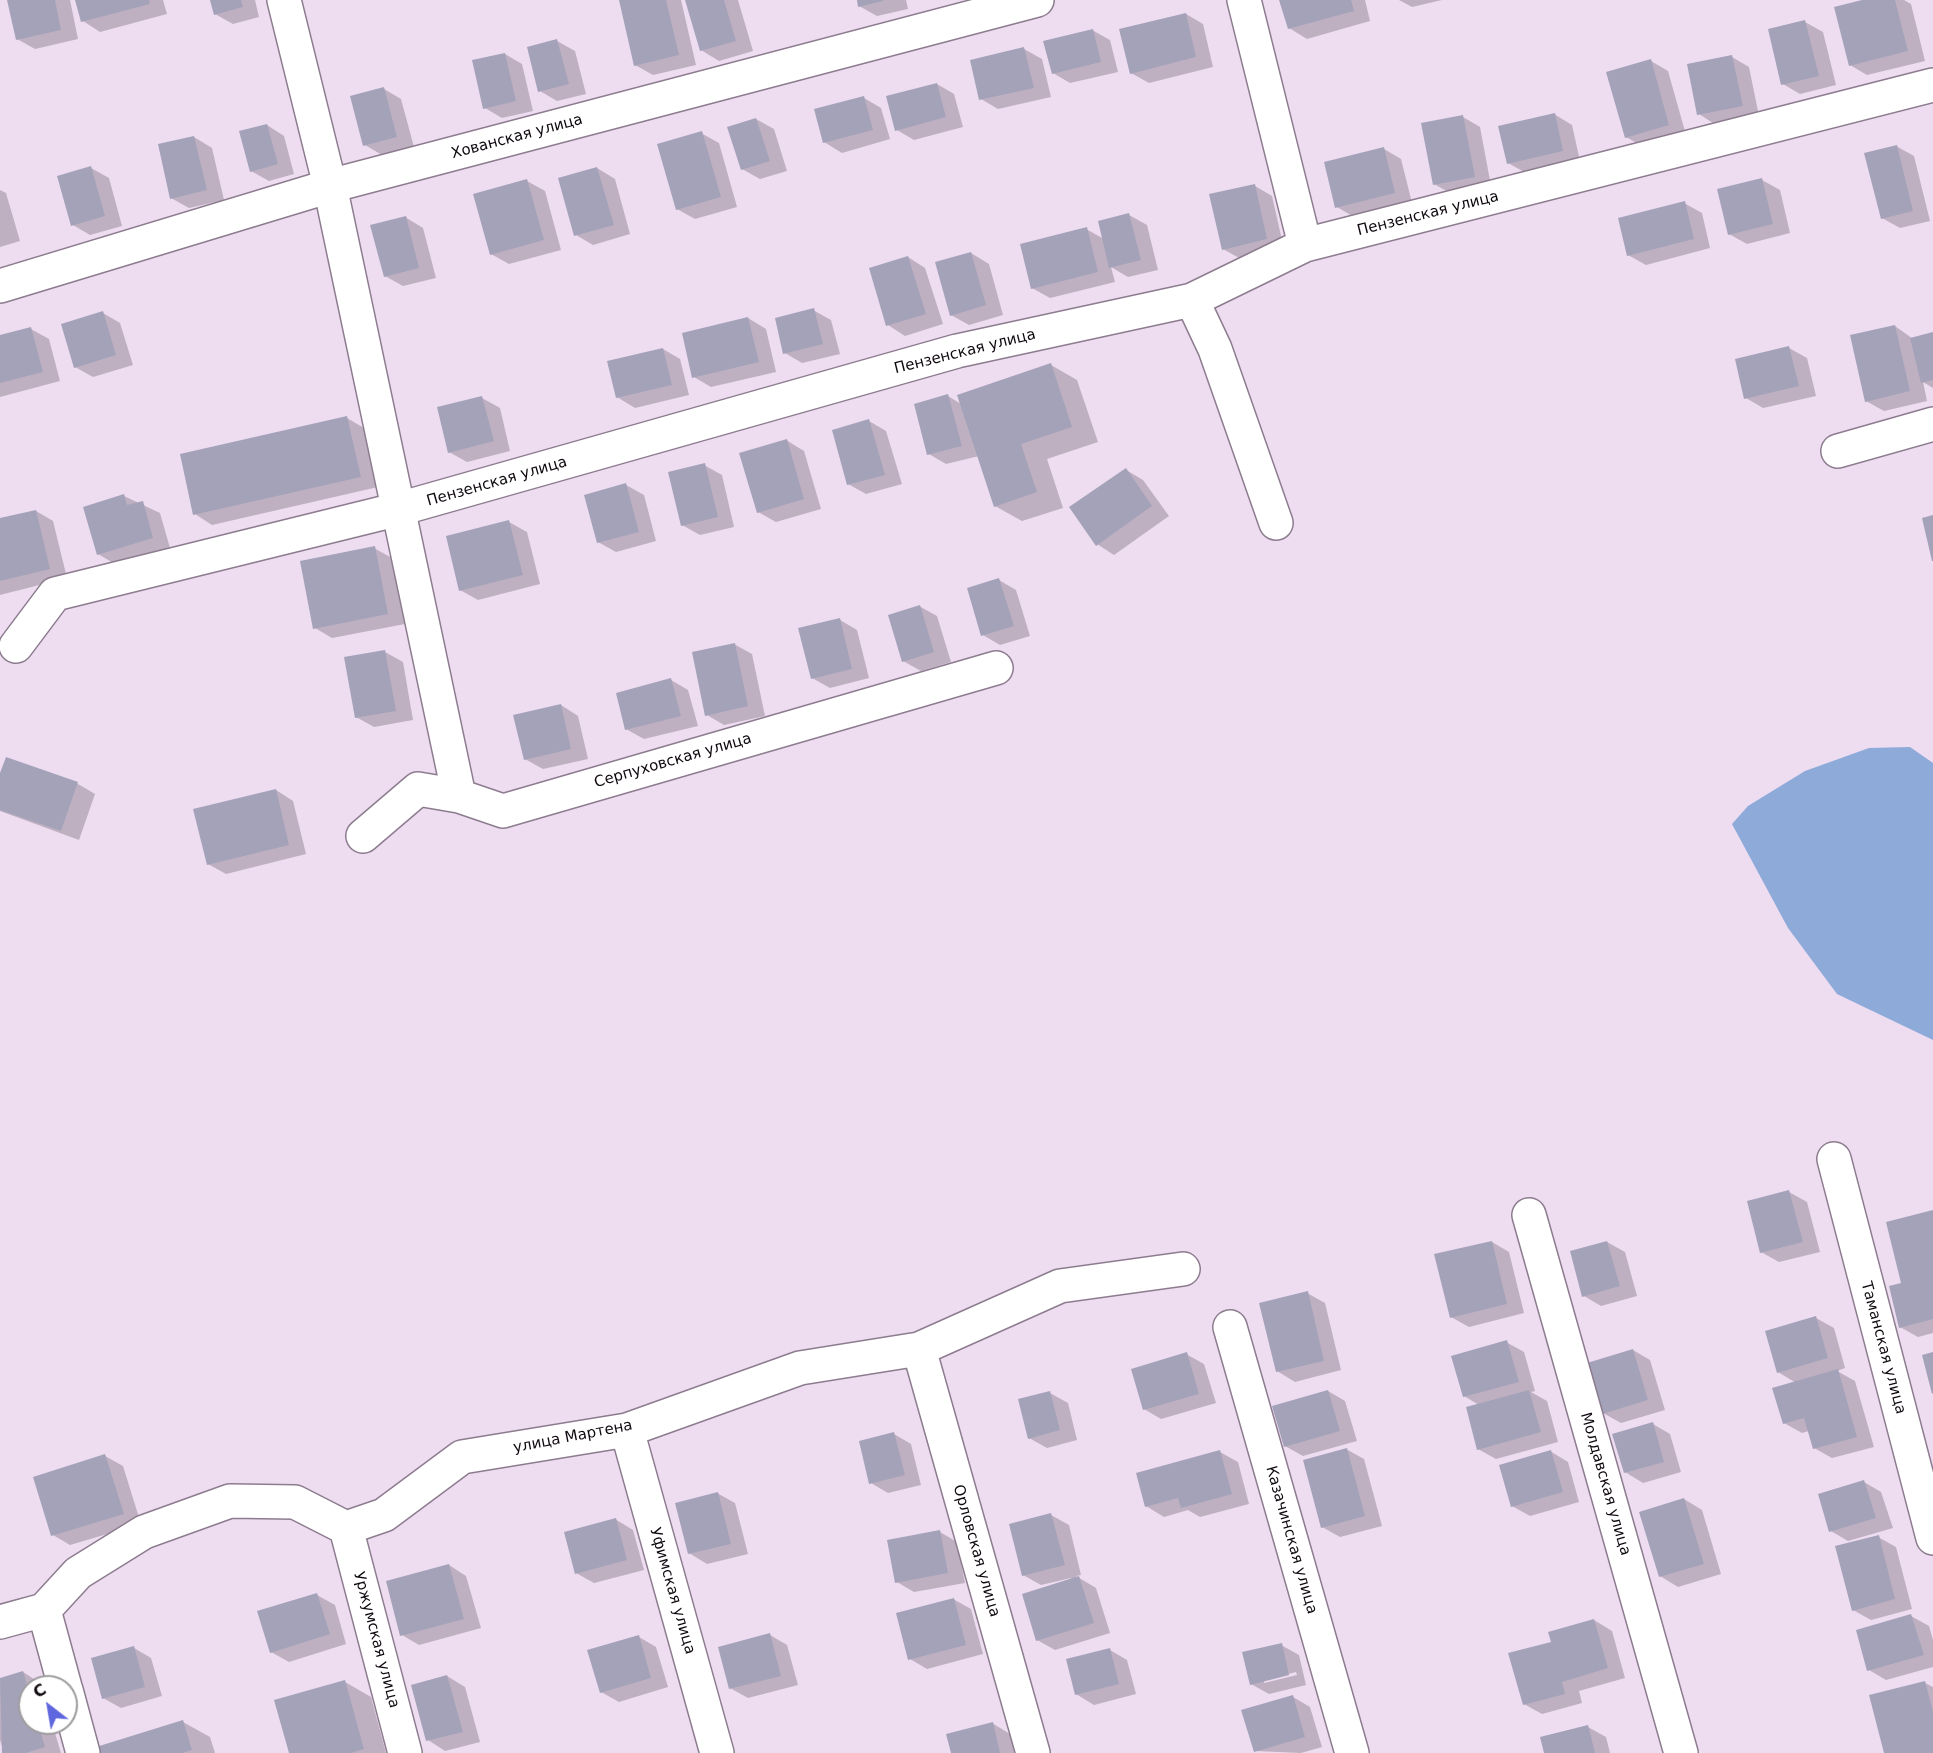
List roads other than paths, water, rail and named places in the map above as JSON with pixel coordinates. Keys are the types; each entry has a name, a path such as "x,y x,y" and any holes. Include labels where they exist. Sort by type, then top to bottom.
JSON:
{"street":[{"path":"284,0 330,186 459,796"},
{"name":"Хованская улица","path":"0,286 330,186 1037,0"},
{"path":"1244,0 1305,245"},
{"name":"Пензенская улица","path":"16,646 55,594 399,509 957,351 1192,300 1305,245 1933,85"},
{"path":"1192,300 1215,349 1276,523"},
{"path":"1838,452 1933,424"},
{"name":"Серпуховская улица","path":"363,836 418,789 459,796 503,810 996,668"},
{"name":"Таманская улица","path":"1834,1159 1933,1538"},
{"name":"Молдавская улица","path":"1529,1215 1682,1753"},
{"name":"улица Мартена","path":"346,1528 384,1515 462,1457 627,1430 800,1368 919,1349 1060,1286 1183,1269"},
{"name":"Казачинская улица","path":"1230,1327 1352,1753"},
{"name":"Орловская улица","path":"919,1349 1033,1753"},
{"name":"Уфимская улица","path":"627,1430 717,1753"},
{"path":"0,1622 44,1610 78,1573 144,1532 230,1501 295,1502 346,1528"},
{"name":"Уржумская улица","path":"346,1528 405,1753"},
{"path":"44,1610 62,1675"},
{"path":"78,1734 83,1753"}],"water":[{"path":"1910,747 1933,763 1933,1040 1837,994 1788,928 1732,824 1748,806 1805,771 1869,748"}]}
